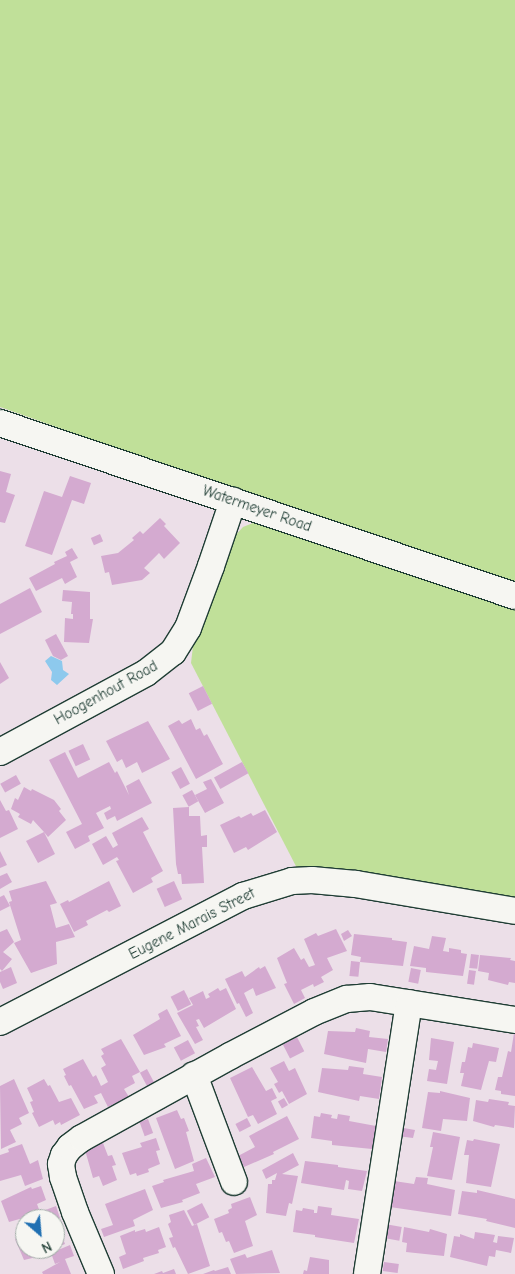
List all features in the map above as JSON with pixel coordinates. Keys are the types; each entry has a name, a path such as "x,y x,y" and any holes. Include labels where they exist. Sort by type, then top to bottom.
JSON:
{"street":[{"name":"Watermeyer Road","path":"0,423 515,596"},
{"name":"Hoogenhout Road","path":"0,752 146,674 173,652 188,628 233,501"},
{"name":"Eugene Marais Street","path":"0,1022 243,896 292,881 312,880 356,884 515,911"},
{"path":"101,1274 75,1212 61,1164 64,1155 70,1147 82,1138 194,1075 314,1012 347,999 370,997 515,1020"},
{"path":"367,1274 409,1003"},
{"path":"194,1075 234,1182"}],"green space":[{"path":"0,0 515,0 515,589 0,407"},
{"path":"253,523 275,527 515,609 515,900 299,872 191,663 193,646 232,539 243,527"}],"water":[{"path":"51,656 62,661 63,670 69,674 57,685 51,680 52,672 45,661"}],"building":[{"path":"0,471 11,474 6,492 15,495 5,523 0,522"},
{"path":"70,476 91,483 84,504 72,500 52,555 25,546 44,491 62,497"},
{"path":"160,518 166,524 164,526 180,543 164,559 159,553 144,568 150,573 142,580 112,585 109,572 105,573 101,556 118,553 134,540 132,538 140,531 143,534"},
{"path":"100,534 103,541 94,545 91,538"},
{"path":"72,548 78,558 70,562 77,577 65,584 62,578 36,591 29,578 67,556 65,552"},
{"path":"30,588 42,612 0,634 0,604"},
{"path":"63,590 90,592 90,619 93,619 89,643 64,642 65,618 73,619 73,614 71,614 72,602 62,601"},
{"path":"56,634 68,656 61,660 53,656 45,640"},
{"path":"0,662 9,678 0,684"},
{"path":"203,686 212,704 198,711 189,693"},
{"path":"191,719 196,730 200,728 204,736 207,734 223,764 196,779 168,726 179,720 182,724"},
{"path":"148,721 170,759 142,773 137,762 126,768 122,759 117,762 106,741"},
{"path":"83,744 90,759 76,766 68,751"},
{"path":"65,752 78,778 109,762 115,773 117,771 129,795 126,786 139,779 152,803 117,821 115,816 107,820 104,813 111,809 110,806 96,813 104,828 88,836 90,841 75,849 66,832 82,824 49,760"},
{"path":"242,762 248,773 220,789 214,778"},
{"path":"181,767 190,784 180,789 171,772"},
{"path":"16,775 21,784 5,792 0,784"},
{"path":"211,779 224,803 205,813 195,795 207,789 203,782"},
{"path":"24,787 54,800 61,809 59,811 66,820 48,837 33,820 31,824 18,817 20,814 11,809 15,798 18,800"},
{"path":"192,790 198,801 189,807 182,795"},
{"path":"0,800 6,811 9,810 18,829 0,838"},
{"path":"189,807 189,816 200,816 201,836 207,835 207,847 202,847 204,883 182,884 181,874 178,874 176,864 173,808"},
{"path":"265,810 277,832 248,850 246,847 234,853 220,825 239,816 241,818 251,813 253,816"},
{"path":"142,817 149,829 143,832 163,871 151,878 153,882 133,893 116,861 119,860 117,857 103,865 92,844 106,836 113,848 118,845 112,833"},
{"path":"44,832 55,854 38,863 26,841"},
{"path":"0,851 7,865 0,868"},
{"path":"7,873 12,882 0,889 0,876"},
{"path":"46,881 57,903 50,905 56,928 69,924 75,937 56,942 57,964 31,973 14,943 21,940 9,902 12,901 9,891"},
{"path":"109,881 121,906 109,912 107,910 86,921 88,925 74,932 60,904 68,900 69,902"},
{"path":"174,881 182,899 165,907 157,889"},
{"path":"4,895 10,906 0,911 0,897"},
{"path":"7,929 14,942 3,952 12,959 2,971 0,969 0,932"},
{"path":"336,929 347,951 327,958 333,970 321,977 324,982 314,987 313,984 301,990 305,998 294,1004 284,984 287,983 277,958 294,948 301,960 304,958 309,967 315,965 304,939 316,933 318,936"},
{"path":"348,930 352,936 344,941 341,934"},
{"path":"354,934 392,938 392,940 407,942 403,966 360,962 361,957 351,955"},
{"path":"432,936 446,938 443,951 449,952 449,948 461,950 461,953 467,954 463,976 426,972 426,968 410,966 414,946 429,949"},
{"path":"471,954 479,955 477,969 469,968"},
{"path":"480,955 511,958 510,960 515,961 515,983 509,982 508,985 488,980 489,973 478,971"},
{"path":"351,961 360,962 358,977 349,976"},
{"path":"265,966 276,988 256,996 253,988 244,993 253,1013 246,1017 239,1003 237,1004 225,979 242,971 245,977 259,967 260,969"},
{"path":"11,967 17,983 3,989 0,982 0,972"},
{"path":"411,968 421,970 418,984 408,982"},
{"path":"469,970 476,971 474,985 467,984"},
{"path":"218,988 220,991 226,988 236,1009 204,1028 199,1019 196,1020 199,1026 196,1027 203,1040 195,1044 177,1013 193,1005 189,998 203,991 206,999 210,997 208,994"},
{"path":"184,990 191,1004 178,1011 171,997"},
{"path":"167,1009 181,1036 164,1044 166,1047 144,1055 133,1035 160,1019 158,1014"},
{"path":"356,1028 370,1031 369,1037 388,1039 386,1052 368,1049 366,1063 324,1054 328,1031 355,1032"},
{"path":"514,1033 515,1096 501,1094 501,1091 495,1090 498,1077 502,1077 508,1051 511,1052"},
{"path":"297,1037 304,1051 290,1059 283,1044"},
{"path":"431,1038 454,1042 447,1084 427,1081 429,1069 436,1070 438,1061 429,1060"},
{"path":"121,1039 140,1072 132,1076 135,1083 124,1089 129,1097 108,1107 101,1093 94,1096 98,1103 84,1109 71,1085 69,1086 63,1069 83,1059 93,1077 96,1075 101,1086 108,1082 101,1068 106,1065 101,1056 104,1054 101,1049"},
{"path":"188,1040 195,1053 181,1061 174,1048"},
{"path":"473,1043 499,1048 496,1062 489,1061 481,1090 461,1086 464,1073 460,1073 462,1062 465,1062 468,1047 472,1048"},
{"path":"284,1061 289,1071 295,1068 307,1094 289,1104 282,1091 279,1093 274,1084 278,1082 270,1068"},
{"path":"349,1066 364,1068 363,1074 382,1077 379,1099 360,1096 359,1101 318,1092 322,1068 348,1070"},
{"path":"252,1067 266,1091 272,1088 277,1098 271,1101 277,1114 258,1124 253,1115 248,1117 230,1078"},
{"path":"147,1069 154,1082 147,1086 140,1073"},
{"path":"14,1079 29,1113 19,1118 22,1124 10,1130 16,1142 1,1149 0,1086"},
{"path":"44,1079 48,1086 50,1085 59,1102 71,1098 80,1115 61,1125 60,1122 55,1125 53,1120 39,1127 32,1113 34,1112 30,1102 33,1101 27,1088"},
{"path":"440,1091 470,1098 467,1121 443,1119 441,1131 422,1128 428,1092 440,1093"},
{"path":"284,1098 288,1105 282,1108 278,1102"},
{"path":"489,1099 509,1102 508,1105 515,1106 514,1128 495,1125 494,1127 473,1121 476,1100 488,1102"},
{"path":"177,1110 181,1119 184,1118 189,1131 186,1132 194,1161 175,1169 156,1118"},
{"path":"321,1113 332,1115 331,1118 337,1119 338,1114 350,1116 349,1121 376,1126 372,1149 332,1145 332,1141 311,1138 314,1116 320,1117"},
{"path":"287,1116 299,1139 273,1152 274,1154 244,1167 238,1156 255,1147 249,1136"},
{"path":"247,1118 251,1126 240,1132 235,1124"},
{"path":"148,1119 153,1133 145,1136 140,1122"},
{"path":"398,1127 415,1130 413,1138 397,1136"},
{"path":"433,1132 460,1137 452,1180 427,1176 433,1147 430,1147"},
{"path":"156,1138 160,1150 156,1151 160,1164 148,1169 149,1172 137,1176 136,1173 130,1175 122,1153 142,1147 140,1143"},
{"path":"474,1139 500,1144 491,1187 466,1183 469,1155 464,1155 467,1140 473,1141"},
{"path":"103,1143 108,1156 112,1155 116,1165 112,1166 117,1180 103,1186 99,1176 93,1178 85,1150"},
{"path":"22,1144 30,1164 38,1160 43,1179 25,1186 21,1175 0,1181 0,1155 9,1152 8,1149"},
{"path":"293,1153 299,1165 282,1174 298,1176 292,1204 289,1203 286,1216 266,1213 268,1184 272,1184 272,1180 275,1180 277,1173 266,1179 262,1170"},
{"path":"206,1158 215,1177 196,1184 200,1193 182,1200 183,1202 161,1208 152,1186 164,1182 163,1180 194,1171 192,1164"},
{"path":"305,1161 367,1171 362,1191 348,1189 349,1181 346,1180 344,1190 301,1183"},
{"path":"416,1177 428,1178 427,1184 455,1190 451,1216 390,1207 394,1181 414,1184"},
{"path":"41,1186 46,1200 37,1204 39,1209 15,1209 15,1220 9,1222 1,1201 31,1187 32,1189"},
{"path":"145,1189 153,1210 133,1220 135,1226 104,1237 101,1229 113,1225 105,1204"},
{"path":"477,1190 515,1199 515,1228 486,1221 487,1219 458,1214 462,1191 477,1193"},
{"path":"250,1197 257,1215 245,1221 253,1246 234,1253 229,1241 226,1242 222,1232 219,1233 214,1219 229,1213 228,1210 232,1208 231,1204"},
{"path":"202,1203 209,1217 194,1225 187,1211"},
{"path":"318,1206 332,1208 331,1215 359,1219 354,1243 293,1232 296,1210 302,1211 303,1208 314,1210 314,1213 317,1213"},
{"path":"184,1210 192,1226 197,1224 210,1266 188,1274 169,1238 173,1237 168,1224 171,1222 169,1215"},
{"path":"385,1224 402,1227 399,1241 383,1238"},
{"path":"159,1227 166,1247 158,1250 159,1253 143,1258 144,1261 123,1269 119,1257 126,1254 120,1236 135,1230 135,1232 145,1229 146,1232"},
{"path":"404,1227 429,1232 430,1229 447,1234 444,1256 406,1252 407,1243 402,1242"},
{"path":"475,1232 495,1235 493,1242 497,1243 498,1236 514,1238 511,1253 496,1250 495,1257 489,1256 487,1266 450,1257 454,1236 460,1237 460,1234 474,1239"},
{"path":"70,1245 74,1256 65,1259 65,1247"},
{"path":"272,1250 280,1273 236,1274 230,1259 245,1254 247,1258"},
{"path":"310,1257 329,1260 329,1274 303,1274 304,1270 307,1271"},
{"path":"53,1259 65,1259 71,1274 43,1274 42,1272 60,1262 55,1264"},
{"path":"384,1262 399,1264 398,1273 383,1271"},
{"path":"228,1267 231,1274 203,1274 214,1270"},
{"path":"174,1269 176,1274 154,1274 162,1271 163,1273"}]}
